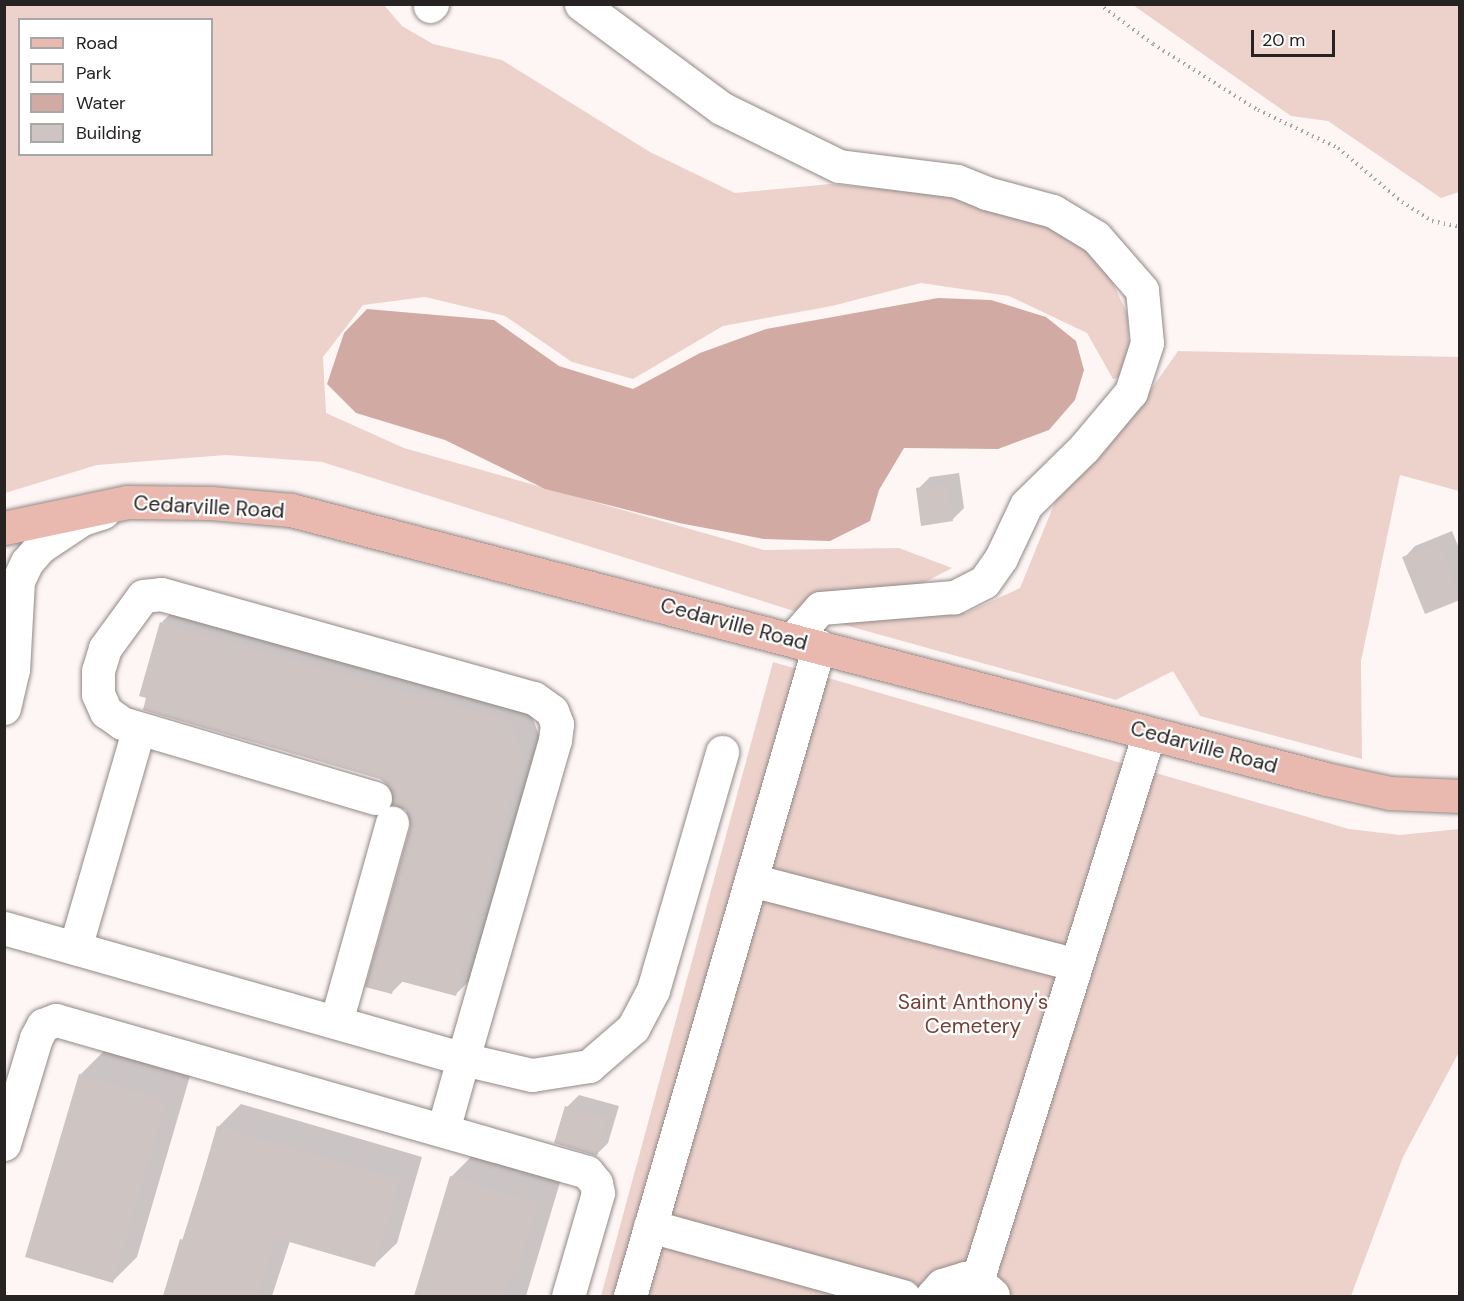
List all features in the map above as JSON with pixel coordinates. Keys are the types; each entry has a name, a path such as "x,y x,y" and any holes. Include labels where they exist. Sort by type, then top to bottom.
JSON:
{"main road":[{"name":"Cedarville Road","path":"4,528 127,502 211,503 291,510 1149,733 1390,793 1460,796"}],"street":[{"path":"581,4 721,108 839,166 957,181 986,193 1053,211 1096,237 1142,290 1148,343 1131,392 1084,448 1026,505 1001,558 984,582 954,597 820,608 806,643 751,880 630,1296"},
{"path":"4,708 13,670 18,581 27,562 40,547 82,519 127,502"},
{"path":"336,1022 384,810 138,731 106,712 98,694 98,671 105,648 143,597 161,594 534,698 552,711 557,724 555,740 443,1130"},
{"path":"75,948 138,731"},
{"path":"932,1296 953,1280 985,1289 1074,964 1149,733"},
{"path":"4,928 463,1059 532,1075 589,1066 633,1028 653,990 722,752"},
{"path":"751,880 1074,964"},
{"path":"4,1144 36,1038 43,1025 56,1020 587,1172 596,1183 598,1193 568,1296"},
{"path":"650,1226 903,1296"}],"path":[{"path":"1099,4 1153,44 1258,110 1338,148 1402,202 1432,221 1460,227"}],"green space":[{"path":"5,5 384,5 402,26 433,44 502,60 650,152 735,193 830,184 969,197 1066,225 1108,273 1128,315 1130,376 1113,379 1087,333 1009,296 921,283 832,306 723,326 633,379 572,362 505,316 425,297 363,305 323,357 326,413 404,448 764,550 899,548 952,568 908,591 906,611 966,613 1020,588 1068,470 1132,417 1178,351 1459,357 1459,491 1400,475 1361,661 1362,759 1200,716 1173,671 1116,700 794,611 322,462 226,455 97,465 5,493"},
{"path":"1133,5 1459,5 1459,192 1441,198 1328,121 1291,116"},
{"name":"Saint Anthony's Cemetery","path":"773,662 1349,829 1400,835 1459,829 1459,1052 1403,1157 1351,1296 601,1296"}],"water":[{"path":"938,298 991,300 1046,317 1076,341 1084,370 1075,400 1049,430 998,449 904,448 879,490 870,521 830,541 764,539 679,523 545,489 445,440 356,413 327,384 344,333 367,309 494,320 559,366 633,389 700,353 766,329"}],"building":[{"path":"948,484 953,521 921,526 916,488"},
{"path":"1440,542 1460,600 1425,614 1402,557"},
{"path":"160,622 502,718 513,728 523,757 456,996 396,980 392,994 365,987 410,828 406,810 392,805 389,786 380,779 143,710 146,698 139,696"},
{"path":"79,1074 167,1100 113,1283 25,1257"},
{"path":"565,1106 608,1118 597,1156 554,1143"},
{"path":"217,1126 400,1179 375,1267 276,1238 258,1296 163,1296 180,1239 184,1240"},
{"path":"450,1176 538,1203 516,1276 511,1274 504,1296 414,1296"}]}
